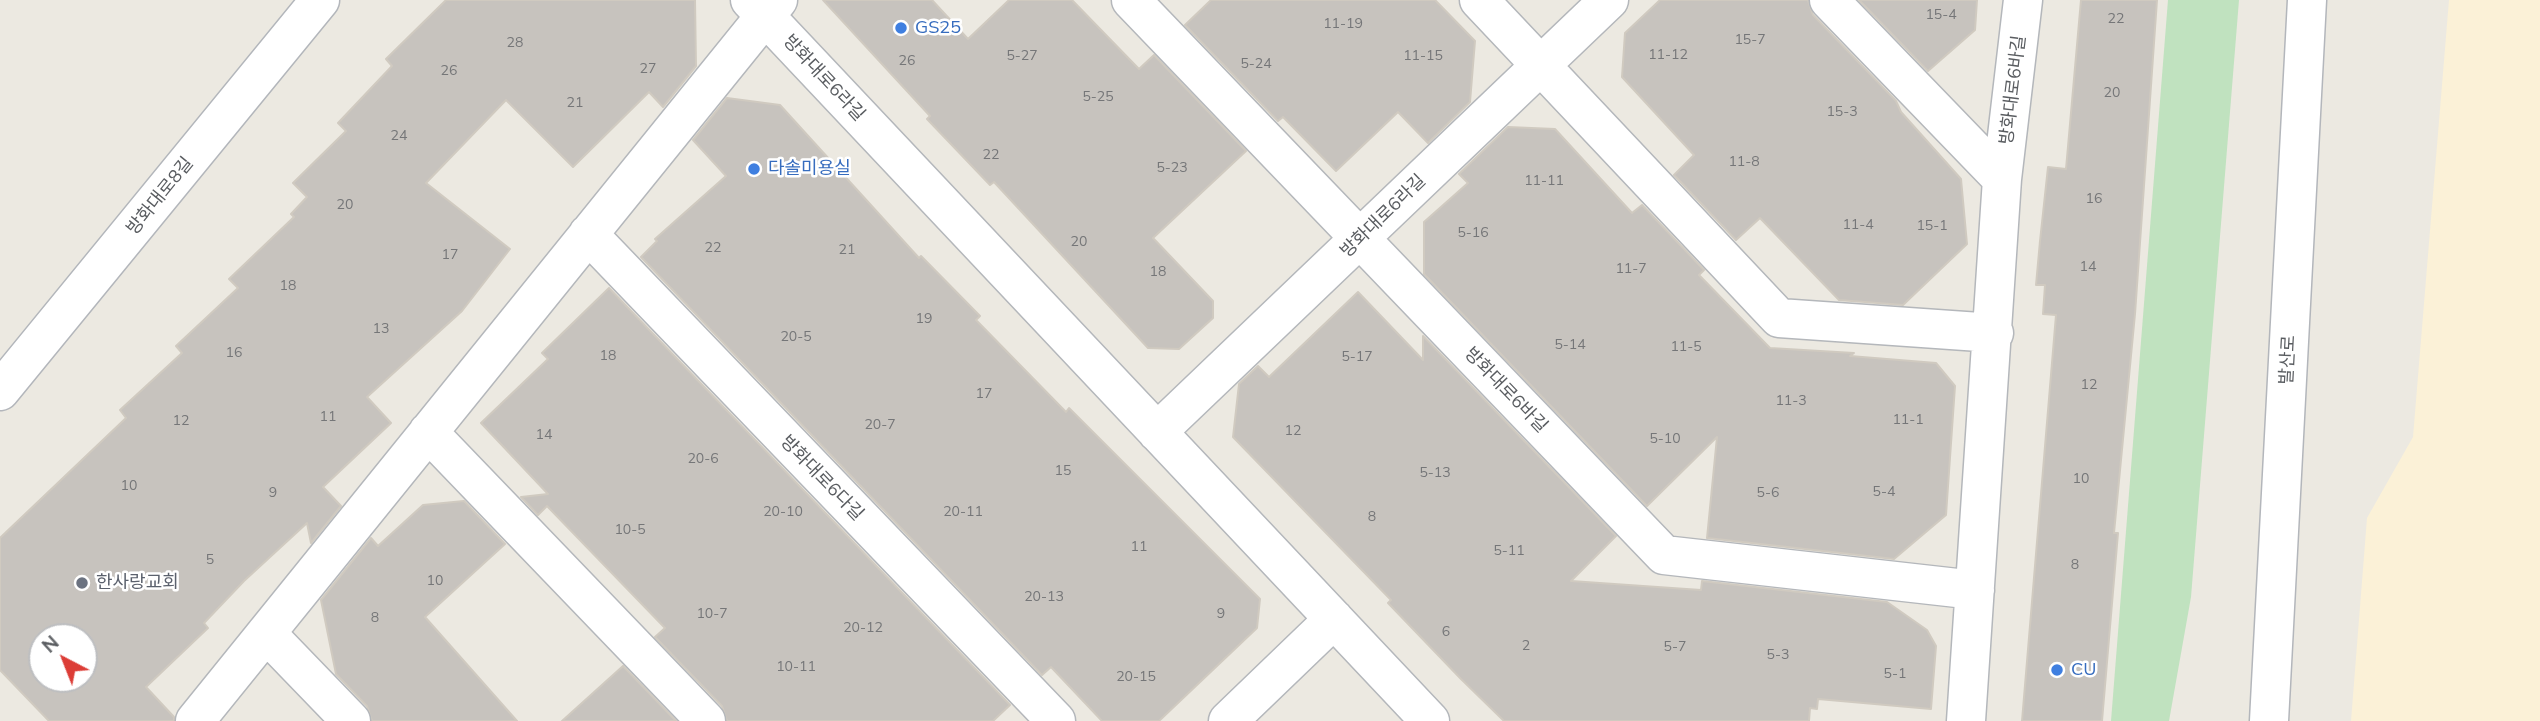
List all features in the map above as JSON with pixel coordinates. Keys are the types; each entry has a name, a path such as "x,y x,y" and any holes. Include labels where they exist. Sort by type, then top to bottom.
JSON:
{"street":[{"name":"방화대로8길","path":"0,391 320,0"},
{"name":"방화대로6바길","path":"1131,0 1664,555 1975,590"},
{"path":"1479,0 1779,318 1994,334"},
{"name":"방화대로6라길","path":"1157,432 1609,0"},
{"name":"방화대로6바길","path":"1829,0 2002,179"},
{"name":"방화대로6바길","path":"1965,721 1994,334 2002,179 2023,0"},
{"name":"발산로","path":"2269,721 2307,0"},
{"name":"방화대로6라길","path":"764,5 1157,432 1430,721"},
{"path":"195,721 588,234 764,5"},
{"name":"방화대로6다길","path":"588,234 1056,721"},
{"path":"428,432 706,721"},
{"path":"1228,721 1334,619"},
{"path":"266,632 351,721"}],"shaded area":[{"path":"2449,0 2540,0 2540,721 2351,721 2367,518 2413,437"}],"green space":[{"path":"2168,0 2239,0 2191,597 2169,721 2111,721"}],"building":[{"path":"446,0 695,0 696,66 663,107 649,92 573,167 506,100 426,183 510,249 462,311 367,397 391,423 323,487 341,506 311,543 307,523 244,581 204,623 208,628 146,687 174,717 174,721 49,721 0,670 0,538 126,418 120,410 182,353 176,346 238,288 229,279 294,217 291,214 307,197 293,183 346,131 338,123 392,66 386,59"},
{"path":"823,0 932,0 968,39 1009,0 1072,0 1139,69 1154,55 1246,151 1153,238 1213,301 1213,318 1179,349 1148,348 994,182 990,185 927,119 930,116"},
{"path":"1211,0 1435,0 1475,41 1470,102 1428,143 1398,112 1336,171 1283,117 1278,121 1185,25"},
{"path":"1660,0 1808,0 1813,15 1896,101 1901,112 1961,179 1967,244 1903,305 1839,300 1760,218 1736,240 1674,175 1694,155 1622,77 1625,33"},
{"path":"1859,0 1977,0 1975,30 1928,71"},
{"path":"2081,0 2157,0 2135,314 2114,533 2118,533 2102,721 2022,721 2056,315 2043,314 2045,285 2036,285 2048,167 2066,169"},
{"path":"727,98 780,105 919,258 921,256 980,316 976,320 1066,412 1069,408 1260,599 1257,628 1159,721 1102,721 1051,667 1042,675 641,257 657,241 655,239 726,176 693,140"},
{"path":"1508,127 1555,129 1632,213 1642,205 1704,270 1699,275 1770,348 1854,353 1850,356 1936,363 1955,386 1946,515 1894,559 1707,538 1717,437 1647,506 1424,274 1424,222 1468,183 1459,174"},
{"path":"609,288 1010,705 993,721 727,721 722,706 655,637 665,628 547,506 538,515 521,497 548,494 481,423 548,359 542,353"},
{"path":"1358,292 1423,360 1423,336 1616,536 1571,581 1701,590 1702,581 1887,602 1927,630 1936,646 1931,709 1818,699 1817,709 1810,708 1809,721 1504,721 1388,603 1391,600 1233,437 1239,384 1258,366 1269,377"},
{"path":"464,501 505,544 425,617 517,721 372,721 367,706 336,674 321,600 371,538 378,546 423,505"},
{"path":"623,666 676,721 562,721"}],"place":[{"name":"GS25","path":"901,28"},
{"name":"다솔미용실","path":"754,169"},
{"name":"한사랑교회","path":"82,583"},
{"name":"CU","path":"2057,670"}]}
